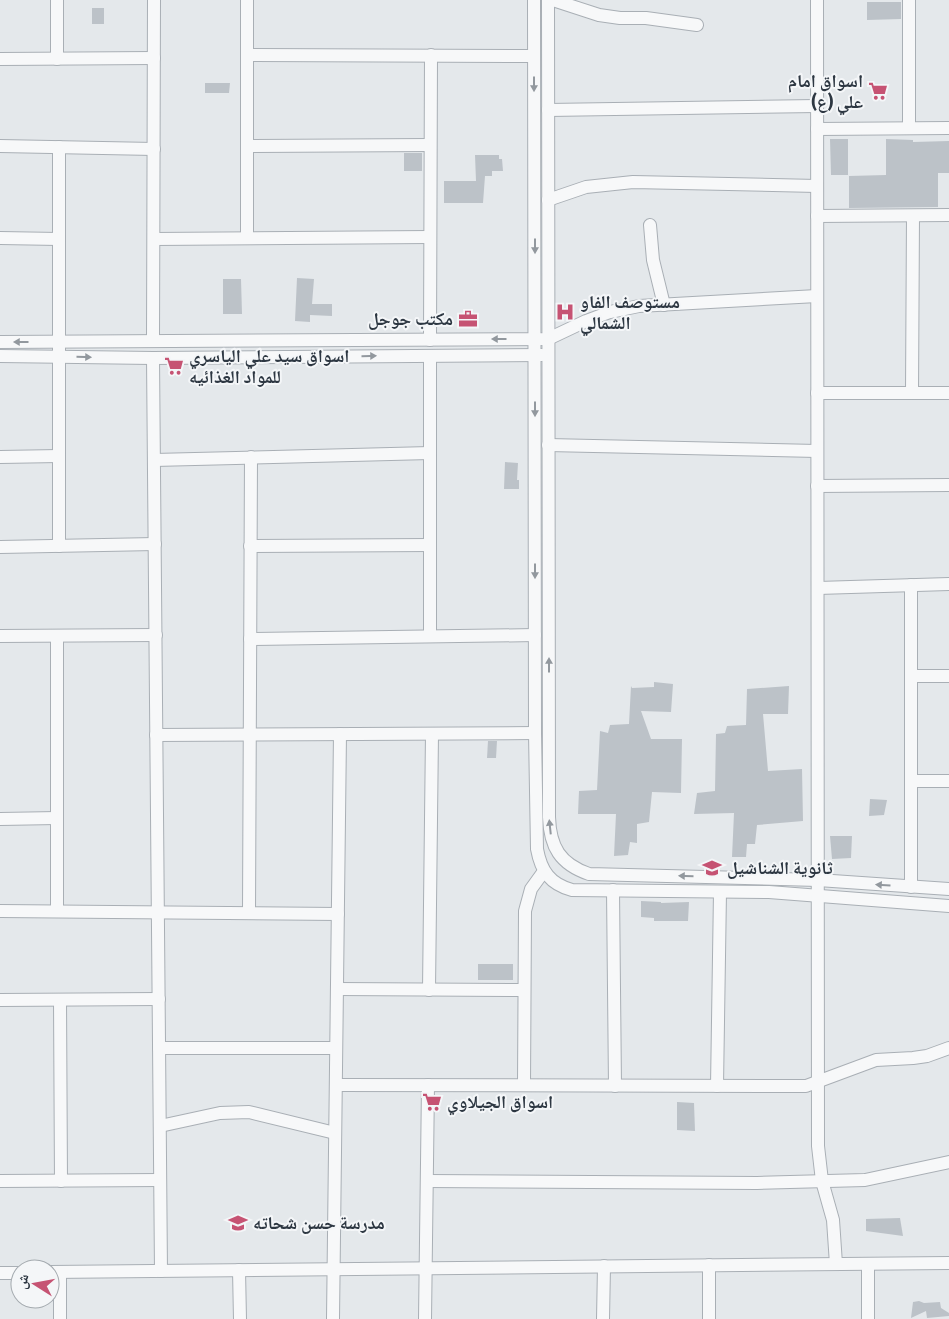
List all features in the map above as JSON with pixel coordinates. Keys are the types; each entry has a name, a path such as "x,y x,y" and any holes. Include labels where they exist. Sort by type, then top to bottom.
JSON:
{"street":[{"path":"57,0 57,59"},
{"path":"153,341 154,0"},
{"path":"247,0 247,238"},
{"path":"534,0 541,339 548,355 549,830 552,842 558,854 566,863 577,870 589,874 818,880 949,889"},
{"path":"548,0 548,200 541,339 535,355 535,733 537,849 539,860 551,880 561,887 584,891 818,895 880,902 949,906"},
{"path":"553,0 599,14 620,18 646,18 697,25"},
{"path":"817,0 818,1146 822,1181 833,1220 836,1264"},
{"path":"909,0 909,128"},
{"path":"247,55 534,56"},
{"path":"430,340 431,56"},
{"path":"0,60 154,58"},
{"path":"548,110 817,106"},
{"path":"817,129 949,128"},
{"path":"247,146 430,145"},
{"path":"0,146 154,149"},
{"path":"59,147 59,546"},
{"path":"548,200 586,187 633,182 817,186"},
{"path":"817,216 949,215"},
{"path":"912,393 913,216"},
{"path":"650,225 653,260 664,305"},
{"path":"154,239 430,237"},
{"path":"0,238 59,239"},
{"path":"0,342 541,339 610,312 640,306 817,296"},
{"path":"0,356 153,358 548,355"},
{"path":"430,356 430,636"},
{"path":"153,358 161,1271"},
{"path":"817,393 949,393"},
{"path":"548,445 817,451"},
{"path":"154,460 430,453"},
{"path":"0,457 59,456"},
{"path":"249,912 251,457"},
{"path":"817,486 949,485"},
{"path":"0,547 155,544"},
{"path":"250,546 430,545"},
{"path":"818,588 949,584"},
{"path":"910,887 911,585"},
{"path":"0,636 156,635"},
{"path":"250,638 535,635"},
{"path":"56,911 57,636"},
{"path":"911,676 949,676"},
{"path":"156,735 535,733"},
{"path":"333,1319 340,734"},
{"path":"429,990 432,734"},
{"path":"910,782 949,781"},
{"path":"0,819 57,818"},
{"path":"524,1086 525,911 531,889 544,871"},
{"path":"613,890 615,1086"},
{"path":"717,1086 720,892"},
{"path":"0,911 338,914"},
{"path":"337,989 524,990"},
{"path":"0,1000 159,999"},
{"path":"60,1000 61,1181"},
{"path":"159,1048 336,1048"},
{"path":"336,1085 806,1086 876,1060 920,1057 949,1048"},
{"path":"425,1319 428,1085"},
{"path":"160,1126 220,1112 249,1112 335,1133"},
{"path":"426,1181 757,1183 865,1180 949,1162"},
{"path":"0,1181 160,1180"},
{"path":"60,1272 949,1263"},
{"path":"868,1264 868,1319"},
{"path":"709,1265 709,1319"},
{"path":"604,1266 604,1319"},
{"path":"239,1270 240,1319"}],"building":[{"path":"867,2 901,2 901,19 867,20"},
{"path":"92,8 104,8 104,24 92,24"},
{"path":"205,83 230,83 229,93 205,93"},
{"path":"830,139 848,139 848,175 831,175"},
{"path":"886,139 913,140 913,142 949,141 949,173 938,173 938,207 849,208 849,176 886,175"},
{"path":"404,153 422,153 422,171 404,171"},
{"path":"475,155 499,155 499,159 502,159 503,171 492,171 492,176 485,176 483,203 444,203 444,181 476,181"},
{"path":"297,278 314,279 312,304 332,304 332,316 310,315 310,322 295,321"},
{"path":"223,279 241,279 242,314 223,314"},
{"path":"505,462 518,463 517,480 519,480 519,489 504,489"},
{"path":"654,682 673,684 671,712 641,711 651,739 682,739 681,793 652,792 649,822 637,824 637,843 630,842 628,855 614,856 616,814 578,814 579,791 597,790 600,731 608,733 610,725 629,724 631,686 632,688 654,687"},
{"path":"789,686 788,714 763,714 768,771 802,769 803,821 757,825 755,844 747,844 746,857 732,857 734,813 694,814 697,793 715,791 716,734 725,733 727,726 746,725 747,689"},
{"path":"488,741 497,741 496,758 487,758"},
{"path":"870,799 887,800 884,815 869,816"},
{"path":"830,836 852,836 851,858 832,859"},
{"path":"641,901 661,903 689,902 688,921 654,921 654,918 641,917"},
{"path":"478,964 513,964 513,980 478,980"},
{"path":"677,1102 694,1103 695,1131 677,1130"},
{"path":"900,1218 903,1236 866,1231 866,1219"},
{"path":"919,1301 924,1303 940,1302 941,1308 949,1313 949,1316 927,1318 926,1311 911,1318 913,1302"}],"place":[{"name":"اسواق امام علي (ع)","path":"878,91"},
{"name":"مستوصف الفاو الشمالي","path":"565,312"},
{"name":"مكتب جوجل","path":"468,319"},
{"name":"اسواق سيد علي الياسري للمواد الغذائيه","path":"174,366"},
{"name":"ثانوية الشناشيل","path":"712,868"},
{"name":"اسواق الجيلاوي","path":"432,1102"},
{"name":"مدرسة حسن شحاته","path":"238,1223"}]}
